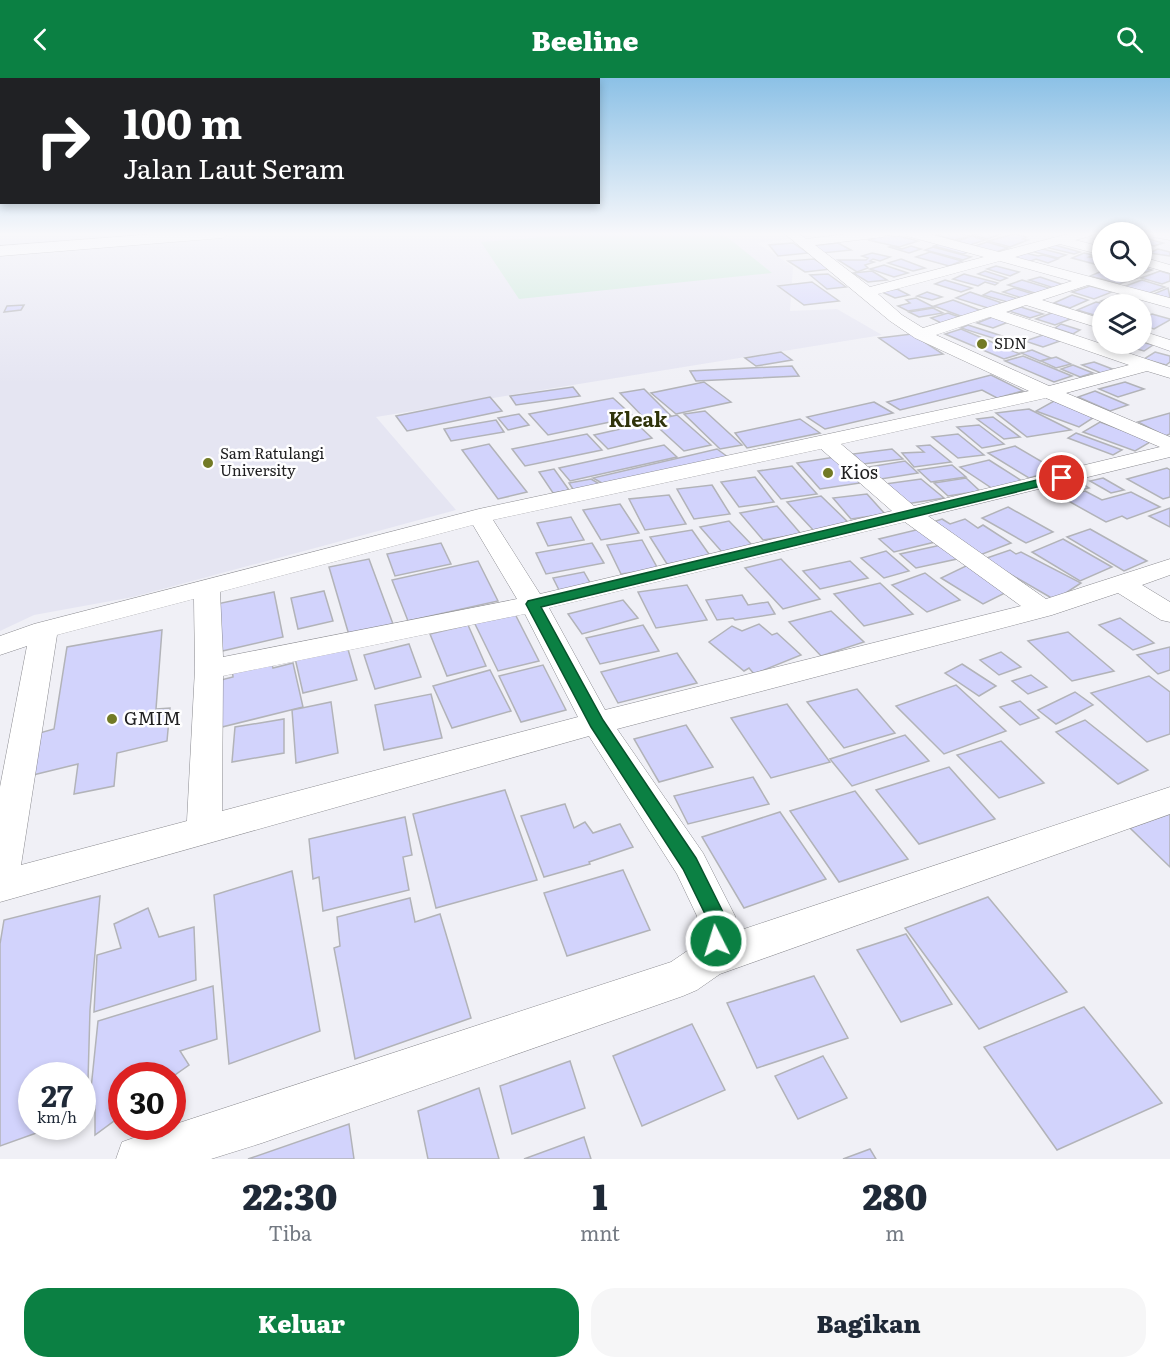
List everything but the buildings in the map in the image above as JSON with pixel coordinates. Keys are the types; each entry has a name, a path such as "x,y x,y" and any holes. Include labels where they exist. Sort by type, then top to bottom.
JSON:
{"street":[{"path":"856,283 897,318 921,334 1170,444"},
{"path":"867,292 907,283"},
{"path":"921,334 1079,283"},
{"path":"1102,283 1170,303"},
{"path":"1025,300 1092,321"},
{"path":"990,312 1170,373"},
{"path":"1152,340 1170,346"},
{"path":"0,646 44,630 479,516 1050,392 1150,365"},
{"path":"826,442 911,515 1044,609"},
{"path":"209,669 533,604 1170,451"},
{"path":"479,516 533,604 597,723 690,864 716,916 716,941 706,960"},
{"path":"44,630 0,884 597,723 1044,609 1170,567"},
{"path":"1120,583 1170,614"},
{"path":"204,829 209,669 207,587"},
{"path":"139,1159 272,1117 683,977 706,960 1170,800"}],"shaded area":[{"name":"Sam Ratulangi University","path":"0,283 792,283 790,311 837,309 882,335 376,417 456,510 133,597 34,615 0,631"}],"green space":[{"path":"509,283 670,283 519,299"}],"place":[{"name":"SDN","path":"982,344"},
{"name":"Sam Ratulangi University","path":"208,463"},
{"name":"Kios","path":"828,473"},
{"name":"GMIM","path":"112,719"}],"district":[{"name":"Kleak","path":"638,420"}],"route":[{"path":"716,941 716,916 690,864 597,723 533,604 1062,478"}]}
